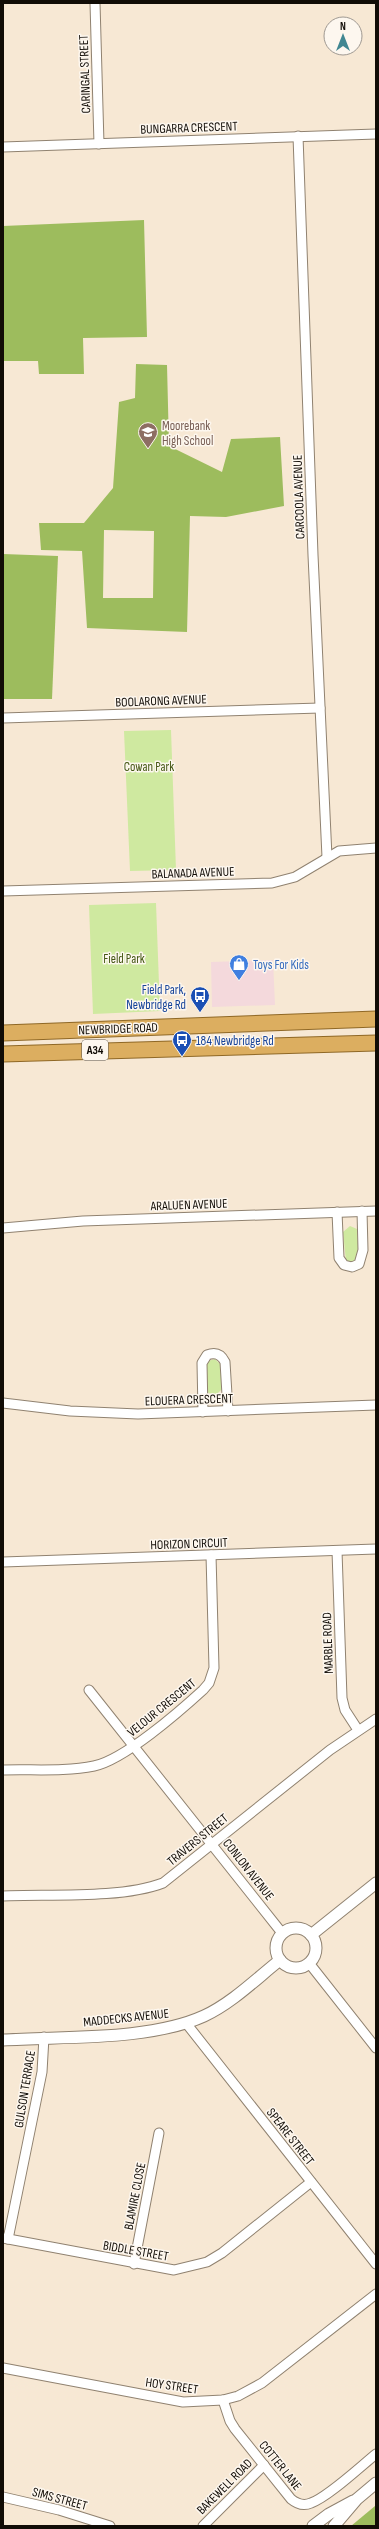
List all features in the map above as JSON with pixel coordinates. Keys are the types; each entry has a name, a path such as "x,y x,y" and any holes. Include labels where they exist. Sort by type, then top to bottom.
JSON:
{"highway":[{"name":"NEWBRIDGE ROAD","path":"3,1033 376,1019"},
{"name":"NEWBRIDGE ROAD","path":"3,1054 376,1043"}],"street":[{"name":"CARINGAL STREET","path":"95,3 99,144"},
{"name":"BUNGARRA CRESCENT","path":"3,147 376,134"},
{"name":"CARCOOLA AVENUE","path":"298,136 327,857"},
{"name":"BOOLARONG AVENUE","path":"3,718 320,708"},
{"name":"BALANADA AVENUE","path":"3,891 272,883 295,877 327,857 351,849 376,848"},
{"path":"337,1212 339,1258 344,1265 352,1267 359,1264 363,1255 362,1211"},
{"name":"ARALUEN AVENUE","path":"3,1228 83,1221 376,1211"},
{"path":"203,1412 202,1363 207,1355 214,1353 222,1357 225,1362 228,1411"},
{"name":"ELOUERA CRESCENT","path":"3,1403 104,1414 203,1412 376,1405"},
{"name":"HORIZON CIRCUIT","path":"3,1562 376,1549"},
{"name":"MARBLE ROAD","path":"337,1550 342,1698 345,1710 358,1730"},
{"name":"VELOUR CRESCENT","path":"3,1770 94,1766 118,1757 197,1696 209,1683 212,1676 215,1659 211,1555"},
{"name":"CONLON AVENUE","path":"89,1690 213,1844 282,1933"},
{"name":"TRAVERS STREET","path":"3,1896 123,1892 150,1888 174,1875 358,1730 376,1719"},
{"path":"311,1935 376,1883"},
{"path":"300,1928 311,1935 314,1940 315,1952 309,1963 303,1966 290,1967 280,1960 276,1949 278,1937 282,1933 288,1929 300,1928"},
{"name":"MADDECKS AVENUE","path":"3,2040 142,2032 186,2023 225,2003 280,1960"},
{"path":"309,1963 376,2048"},
{"name":"SPEARE STREET","path":"186,2023 376,2264"},
{"name":"GULSON TERRACE","path":"6,2239 42,2072 44,2037"},
{"name":"BLAMIRE CLOSE","path":"134,2264 159,2133"},
{"name":"BIDDLE STREET","path":"6,2239 134,2264 174,2270 207,2262 222,2253 311,2182"},
{"name":"HOY STREET","path":"3,2368 183,2402 223,2400 238,2396 262,2383 376,2294"},
{"name":"COTTER LANE","path":"223,2400 230,2421 264,2465 291,2499 306,2505 318,2500 376,2454"},
{"name":"BAKEWELL ROAD","path":"203,2526 264,2465"},
{"path":"313,2526 329,2514 356,2499 376,2484"},
{"name":"SIMS STREET","path":"3,2497 66,2512 110,2526"},
{"path":"334,2526 356,2499"}],"shaded area":[{"path":"273,960 275,1005 212,1007 211,962"}],"green space":[{"path":"144,220 147,337 83,338 84,374 39,374 38,361 3,361 3,226"},
{"path":"136,364 167,365 169,446 222,472 231,439 280,437 284,506 226,517 190,516 187,632 87,628 82,551 41,550 39,523 84,523 113,488 119,402 135,398","holes":["104,530 154,531 153,598 103,598"]},
{"path":"3,554 58,556 52,699 3,699"},
{"name":"Cowan Park","path":"171,730 176,870 130,871 124,731"},
{"name":"Field Park","path":"156,903 160,1011 93,1014 89,905"},
{"path":"350,1226 357,1229 359,1256 352,1263 346,1261 343,1232"},
{"path":"215,1359 221,1365 222,1389 215,1396 207,1392 206,1365 208,1361"},
{"path":"375,2506 376,2526 351,2526"}],"place":[{"name":"Moorebank High School","path":"148,449"},
{"name":"Toys For Kids","path":"239,981"},
{"name":"Field Park, Newbridge Rd","path":"200,1013"},
{"name":"184 Newbridge Rd","path":"182,1057"}]}
